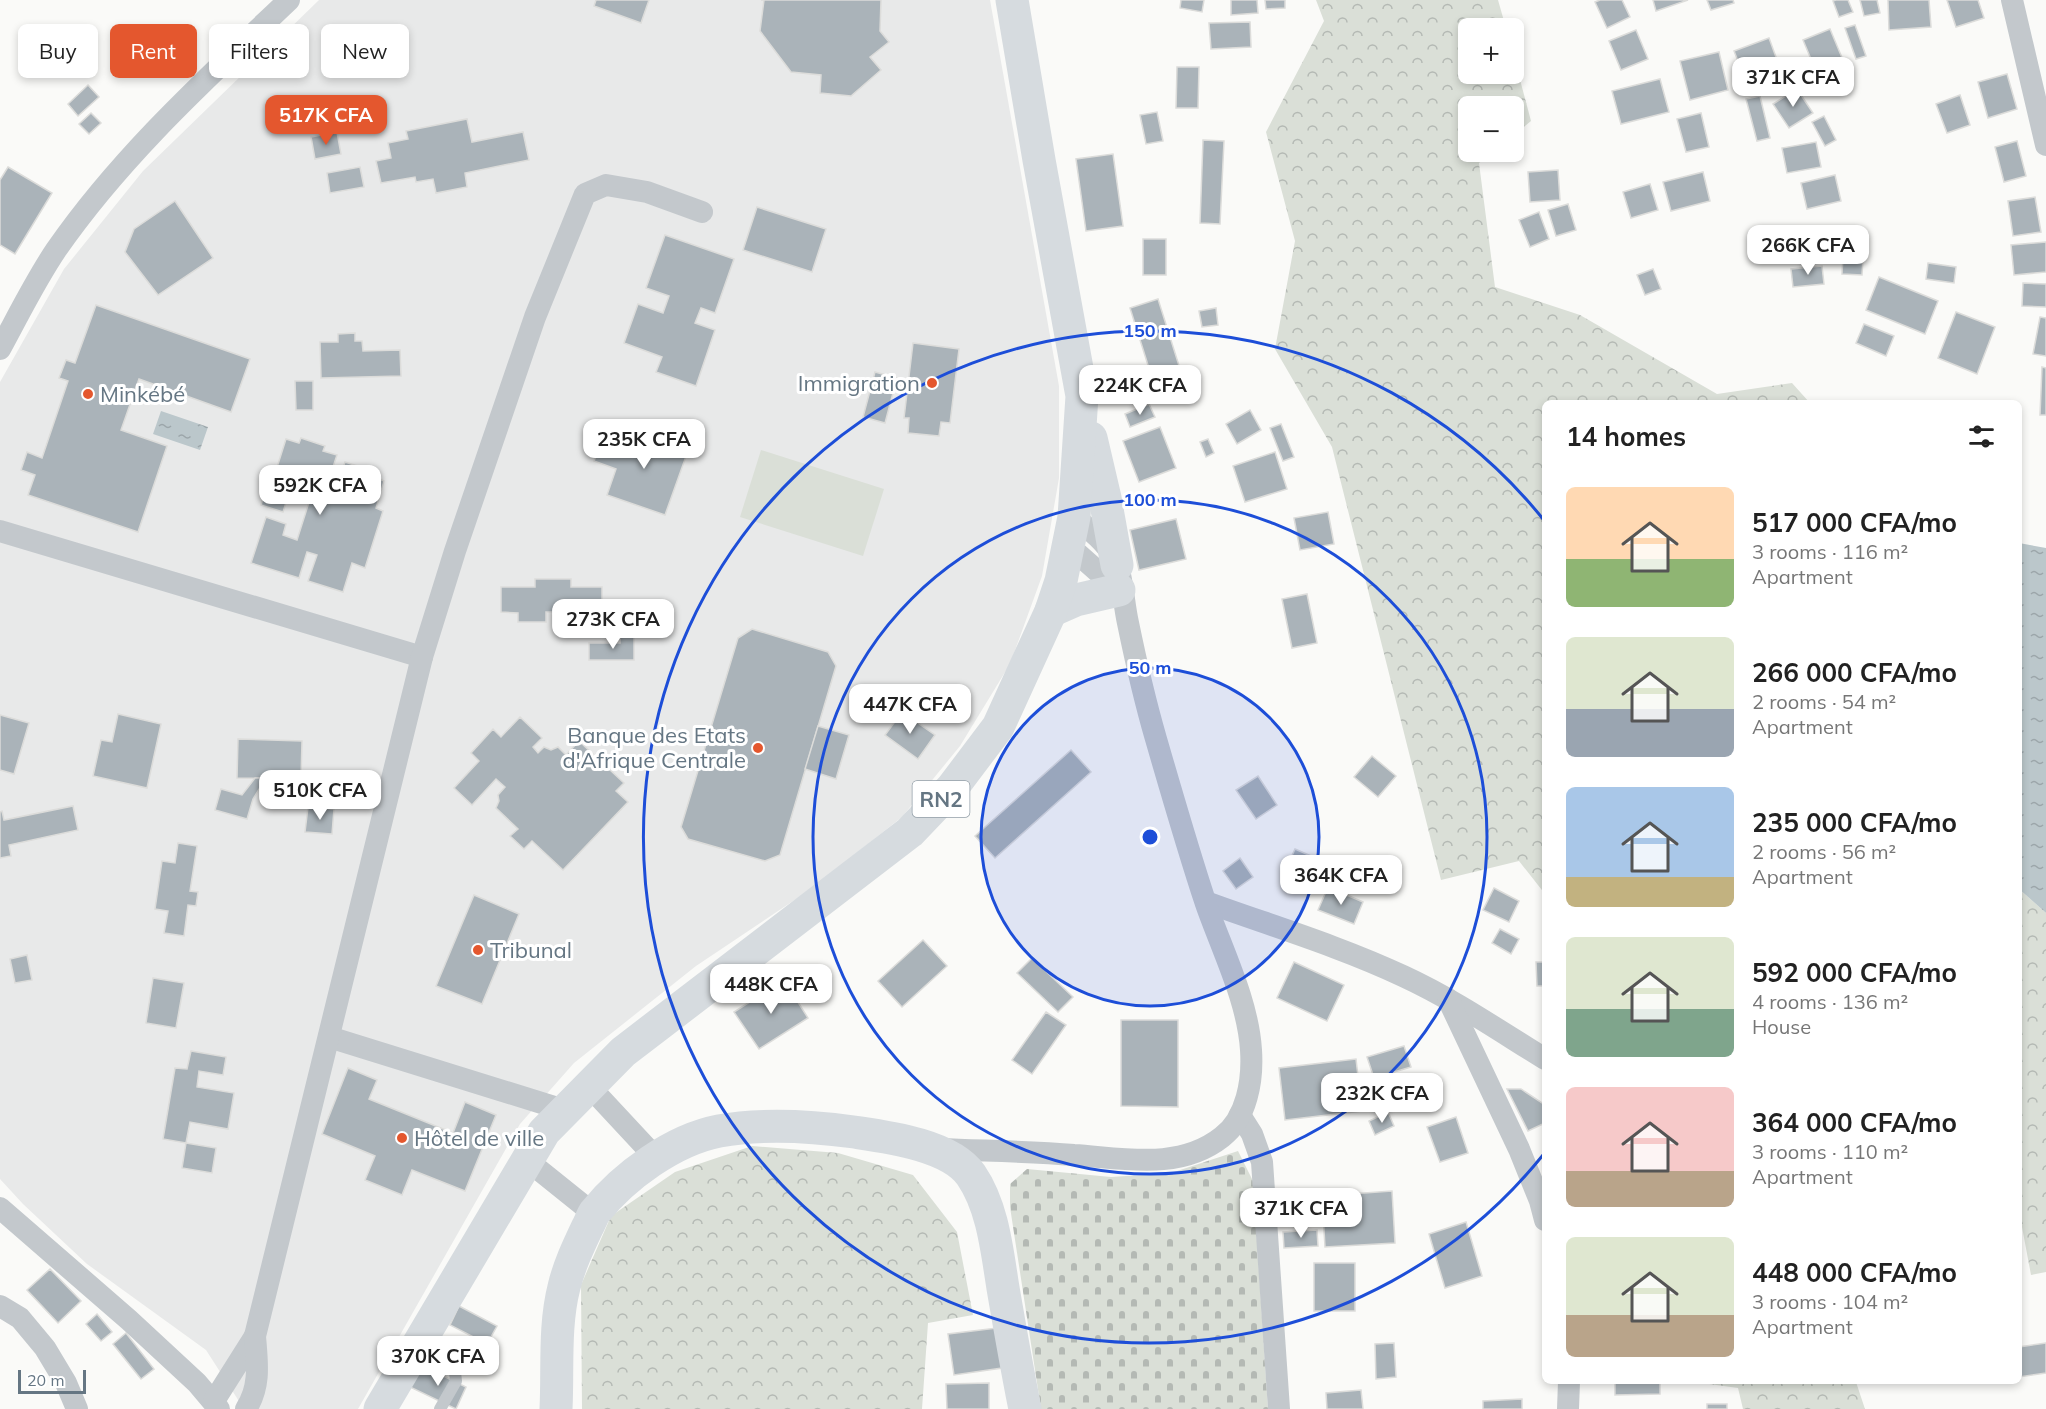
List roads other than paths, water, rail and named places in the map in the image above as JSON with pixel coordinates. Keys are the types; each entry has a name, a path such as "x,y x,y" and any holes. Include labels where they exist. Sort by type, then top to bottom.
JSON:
{"main road":[{"name":"RN2","path":"380,1409 544,1132 622,1052 917,824 952,788 998,727 1051,611 1061,581 1072,531 1082,396 1012,0"},
{"path":"1051,611 1119,582 1082,396"},
{"path":"556,1409 560,1307 563,1288 569,1266 594,1214 618,1188 656,1158 680,1144 717,1131 764,1126 852,1132 892,1138 931,1149 952,1159 970,1173 987,1211 995,1241 1024,1409"}],"street":[{"path":"0,349 55,251 99,194 156,128 289,0"},
{"path":"2013,0 2046,145"},
{"path":"0,1208 129,1320 217,1405 255,1336 422,657 455,551 535,317 585,194 606,185 647,192 702,212"},
{"path":"0,531 422,657"},
{"path":"931,1149 1074,1155 1135,1161 1176,1158 1201,1150 1223,1137 1240,1115 1250,1089 1251,1050 1241,1000 1206,902 1155,737 1132,646 1119,582 1108,549 1096,535 1072,531"},
{"path":"1206,902 1348,952 1403,976 1448,999 1542,1057"},
{"path":"1448,999 1519,1149 1542,1209"},
{"path":"329,1037 564,1110"},
{"path":"589,1086 656,1158"},
{"path":"1240,1115 1252,1134 1262,1162 1279,1409"},
{"path":"528,1161 594,1214"},
{"path":"0,1306 20,1318 45,1348 66,1383 77,1409"},
{"path":"246,1409 254,1395 257,1380 255,1336"},
{"path":"1568,1409 1569,1384"}],"lane":[{"path":"417,1345 454,1364 456,1381 440,1409"}],"water":[{"path":"161,411 208,427 200,450 153,434"},
{"path":"2022,544 2046,548 2046,913 2022,892"}],"place":[{"name":"Immigration","path":"932,383"},
{"name":"Minkébé","path":"88,394"},
{"name":"Banque des Etats d'Afrique Centrale","path":"758,748"},
{"name":"Tribunal","path":"478,950"},
{"name":"Hôtel de ville","path":"402,1138"}]}
